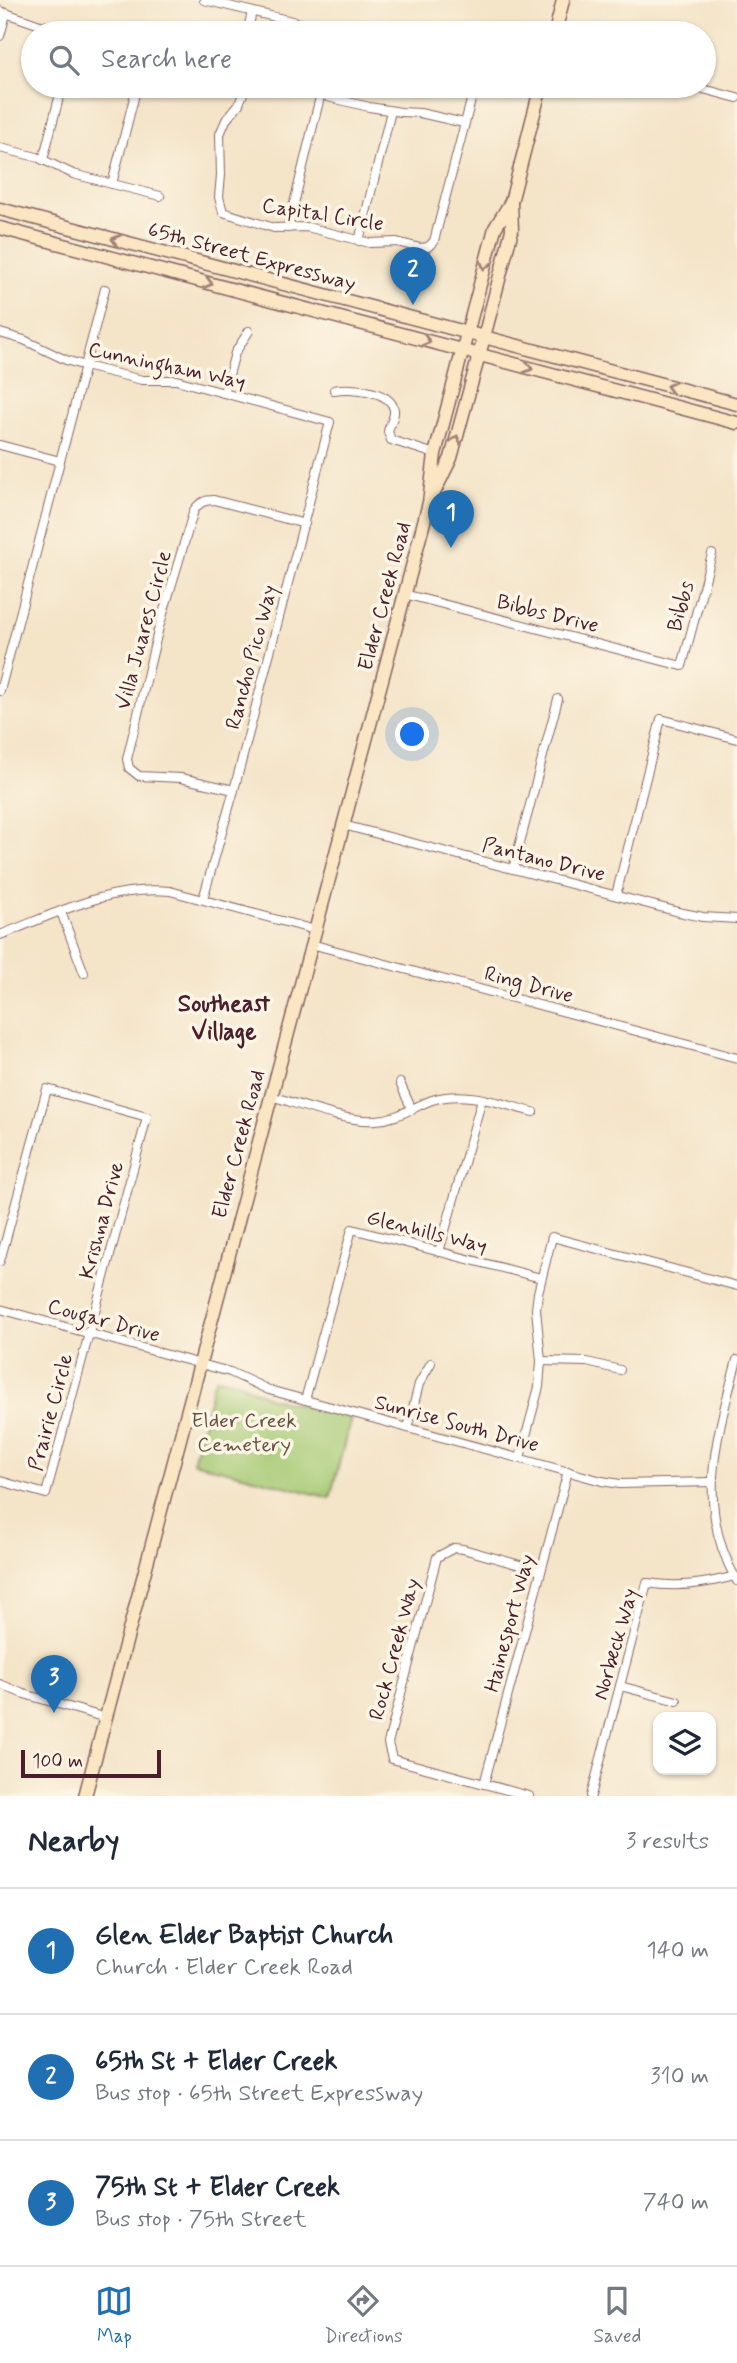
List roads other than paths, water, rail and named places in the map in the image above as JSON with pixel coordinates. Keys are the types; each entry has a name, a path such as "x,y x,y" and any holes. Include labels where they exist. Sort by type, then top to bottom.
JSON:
{"main road":[{"path":"558,21 564,0"},
{"name":"Elder Creek Road","path":"429,503 451,458 485,337 512,230 511,202 538,98"},
{"name":"Elder Creek Road","path":"85,1796 429,503 435,454 462,351 495,228 511,202"},
{"name":"65th Street Expressway","path":"0,209 737,404"},
{"name":"65th Street Expressway","path":"0,228 737,423"}],"street":[{"path":"204,0 291,21"},
{"path":"0,36 3,12 29,21"},
{"path":"250,21 252,12"},
{"path":"716,92 737,98"},
{"path":"43,160 59,98"},
{"path":"112,184 134,98"},
{"name":"Capital Circle","path":"241,98 220,134 219,197 223,212 274,228 307,227 380,245 397,242 420,248 428,247 434,241 471,98"},
{"path":"288,228 320,98"},
{"path":"336,98 355,104 420,113 464,123"},
{"path":"359,241 391,111"},
{"path":"0,148 43,160 72,174 160,196"},
{"path":"0,691 3,669 105,289"},
{"path":"224,393 235,354 249,331"},
{"name":"Cunningham Way","path":"0,333 24,340 85,366 142,380 176,380 330,422"},
{"path":"334,390 348,387 384,397 393,406 394,412 388,428 391,440 435,454"},
{"name":"Rancho Pico Way","path":"203,900 330,422"},
{"path":"0,444 60,461"},
{"name":"Villa Juares Circle","path":"234,790 181,778 139,776 129,768 127,759 159,627 198,504 204,500 215,500 304,524"},
{"name":"Bibbs","path":"682,666 712,554"},
{"name":"Bibbs Drive","path":"404,594 682,666"},
{"path":"513,869 558,699"},
{"path":"616,895 661,719 737,739"},
{"name":"Pantano Drive","path":"343,825 703,917 737,919"},
{"path":"0,935 104,895 135,890 170,891 315,930"},
{"path":"61,912 84,973"},
{"name":"Ring Drive","path":"311,944 737,1058"},
{"path":"400,1083 412,1110"},
{"name":"Krishna Drive","path":"0,1261 47,1090 148,1116 89,1334"},
{"path":"271,1096 361,1120 385,1119 444,1097 456,1096 482,1099 533,1112"},
{"path":"439,1252 482,1099"},
{"name":"Glenhills Way","path":"305,1400 352,1229 541,1278"},
{"path":"520,1458 539,1387 541,1361 536,1310 552,1237 737,1286"},
{"name":"Cougar Drive","path":"0,1309 200,1364"},
{"name":"Prairie Circle","path":"0,1481 46,1494 89,1334"},
{"path":"736,1578 716,1526 712,1482 716,1441 737,1360"},
{"path":"541,1361 587,1362 620,1370"},
{"path":"408,1427 419,1384 431,1363"},
{"name":"Sunrise South Drive","path":"200,1364 230,1372 269,1390 602,1481 712,1482"},
{"name":"Hainesport Way","path":"484,1784 568,1471"},
{"name":"Rock Creek Way","path":"529,1796 392,1759 388,1752 389,1734 437,1557 454,1548 541,1571"},
{"name":"Norbeck Way","path":"591,1796 647,1583 695,1585 736,1578"},
{"path":"0,1684 21,1693 106,1718"},
{"path":"620,1686 677,1701"}],"place":[{"name":"65th St + Elder Creek","path":"413,305"},
{"name":"Glen Elder Baptist Church","path":"451,548"},
{"name":"75th St + Elder Creek","path":"54,1713"}],"district":[{"name":"Southeast Village","path":"224,1017"}],"park label":[{"name":"Elder Creek Cemetery","path":"244,1432"}]}
